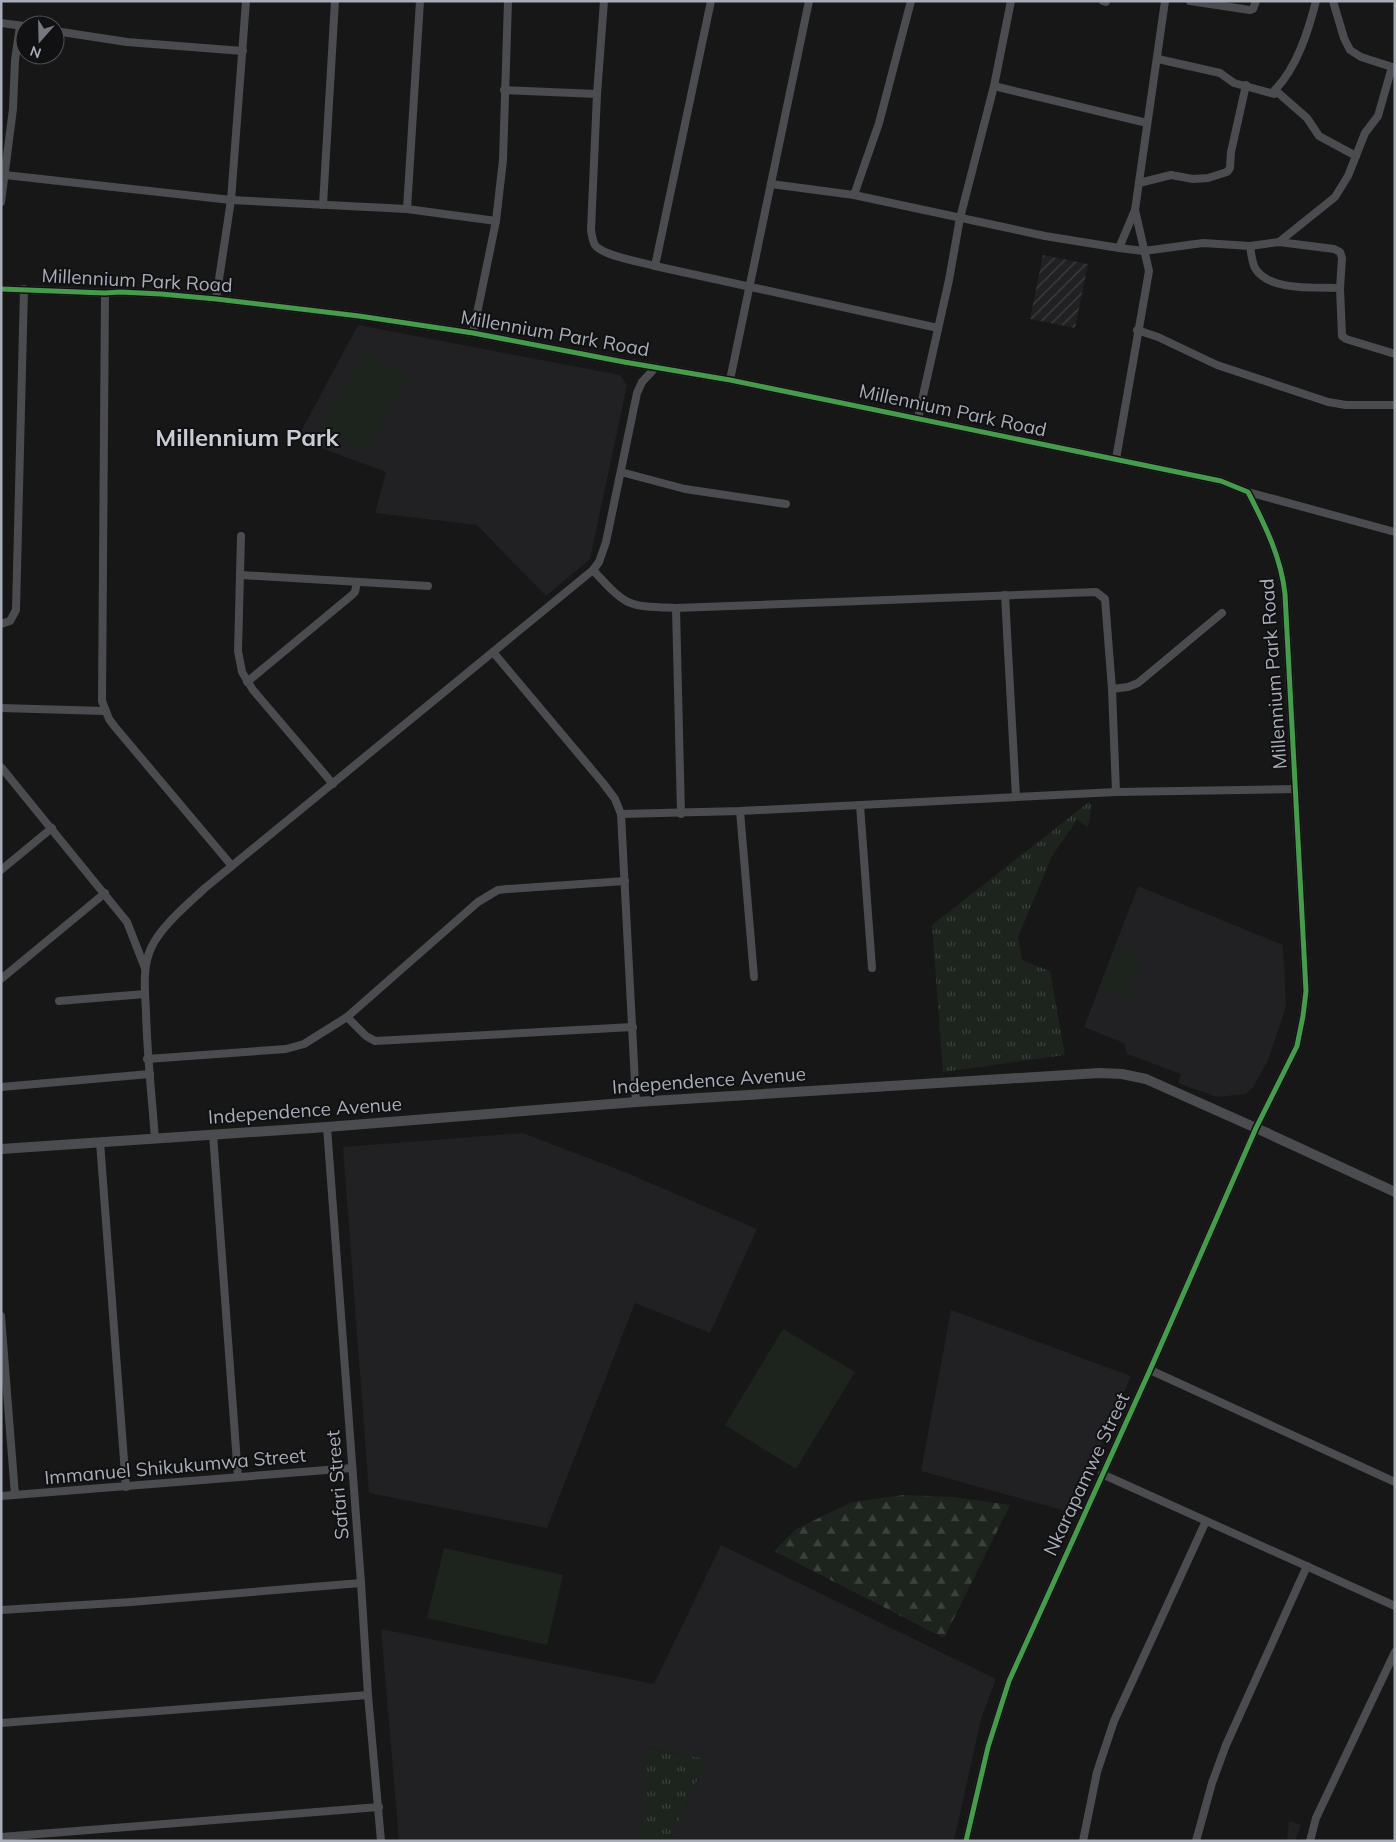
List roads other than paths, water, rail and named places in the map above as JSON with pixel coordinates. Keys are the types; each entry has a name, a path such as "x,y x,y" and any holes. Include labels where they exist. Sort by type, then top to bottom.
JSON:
{"street":[{"path":"216,299 231,200 246,1"},
{"path":"323,205 336,1"},
{"path":"407,209 420,1"},
{"path":"473,333 496,221 503,160 508,1"},
{"path":"604,1 597,94 591,230 592,238 601,250 655,266 938,328"},
{"path":"655,266 712,1"},
{"path":"730,380 809,1"},
{"path":"854,195 880,123 911,1"},
{"path":"918,418 960,218 994,86 1011,1"},
{"path":"1119,248 1135,210 1165,1"},
{"path":"1190,1 1252,10 1256,1"},
{"path":"1158,59 1220,73 1234,82 1274,94 1275,90 1285,80 1300,48 1316,1"},
{"path":"1279,242 1335,197 1348,176 1365,133 1378,116 1394,68 1362,57 1350,50 1332,1"},
{"path":"1,22 15,25"},
{"path":"65,33 127,42 243,51"},
{"path":"1,202 13,109 15,60"},
{"path":"1139,183 1171,175 1193,179 1208,178 1227,172 1230,168 1231,152 1246,85"},
{"path":"994,86 1147,122"},
{"path":"504,90 597,94"},
{"path":"1275,90 1307,118 1319,136 1356,156"},
{"path":"5,175 231,200 407,209 496,221"},
{"path":"771,184 854,195 1046,236 1119,248 1144,250 1202,243 1250,246 1279,242 1337,250 1342,258 1340,288 1342,336 1346,339 1395,354"},
{"path":"1116,459 1149,271 1135,210"},
{"path":"1250,246 1256,270 1261,275 1277,283 1286,286 1340,288"},
{"name":"Millennium Park Road","path":"1,289 105,294 120,292 153,293 359,316 473,333 730,380 918,418 1221,481 1248,492 1274,546 1283,575 1306,991 1304,1016 1296,1046 1256,1128"},
{"path":"1,624 10,621 16,610 24,290"},
{"path":"105,294 101,693 105,711 115,727 232,866"},
{"path":"1138,330 1158,337 1217,365 1328,402 1353,406 1395,405"},
{"path":"155,1139 147,1059 145,994 145,968 151,947 168,925 205,888 593,570 604,552 637,394 642,382 656,366"},
{"path":"621,472 685,489 786,504"},
{"path":"1248,492 1395,532"},
{"path":"241,536 238,651 242,672 247,682 333,784"},
{"path":"593,570 617,596 629,603 642,606 676,608 1092,591 1103,597 1112,690 1116,792"},
{"path":"240,575 428,586"},
{"path":"247,682 352,595 355,592 357,582"},
{"path":"1005,595 1016,797"},
{"path":"676,608 681,814"},
{"path":"1112,690 1138,683 1222,613"},
{"path":"493,652 603,783 615,799 621,814 636,1102"},
{"path":"1,708 105,711"},
{"path":"1,767 127,922 145,968"},
{"path":"621,814 681,814 1116,792 1295,789"},
{"path":"860,805 872,968"},
{"path":"740,811 754,977"},
{"path":"1,870 52,828"},
{"path":"147,1059 294,1048 312,1040 346,1016 478,902 490,894 507,888 625,881"},
{"path":"1,979 105,893"},
{"path":"59,1001 145,994"},
{"path":"346,1016 366,1036 375,1041 633,1027"},
{"name":"Independence Avenue","path":"1,1149 327,1127 636,1102 1099,1073 1122,1074 1146,1080 1395,1192"},
{"path":"1,1087 150,1074"},
{"name":"Safari Street","path":"327,1127 362,1582 368,1695 381,1841"},
{"name":"Nkarapamwe Street","path":"966,1841 988,1747 1009,1681 1150,1370 1256,1128"},
{"path":"213,1134 238,1478"},
{"path":"100,1142 126,1487"},
{"path":"1,1316 15,1496"},
{"path":"1150,1370 1395,1482"},
{"name":"Immanuel Shikukumwa Street","path":"1,1496 352,1468"},
{"path":"1102,1474 1395,1606"},
{"path":"1083,1841 1097,1772 1114,1721 1206,1521"},
{"path":"1196,1841 1212,1783 1226,1745 1307,1566"},
{"path":"1,1610 131,1602 362,1582"},
{"path":"1310,1841 1316,1818 1395,1652"},
{"path":"1,1723 368,1695"},
{"path":"1,1837 379,1807"}],"district":[{"name":"Millennium Park","path":"247,438"}]}
